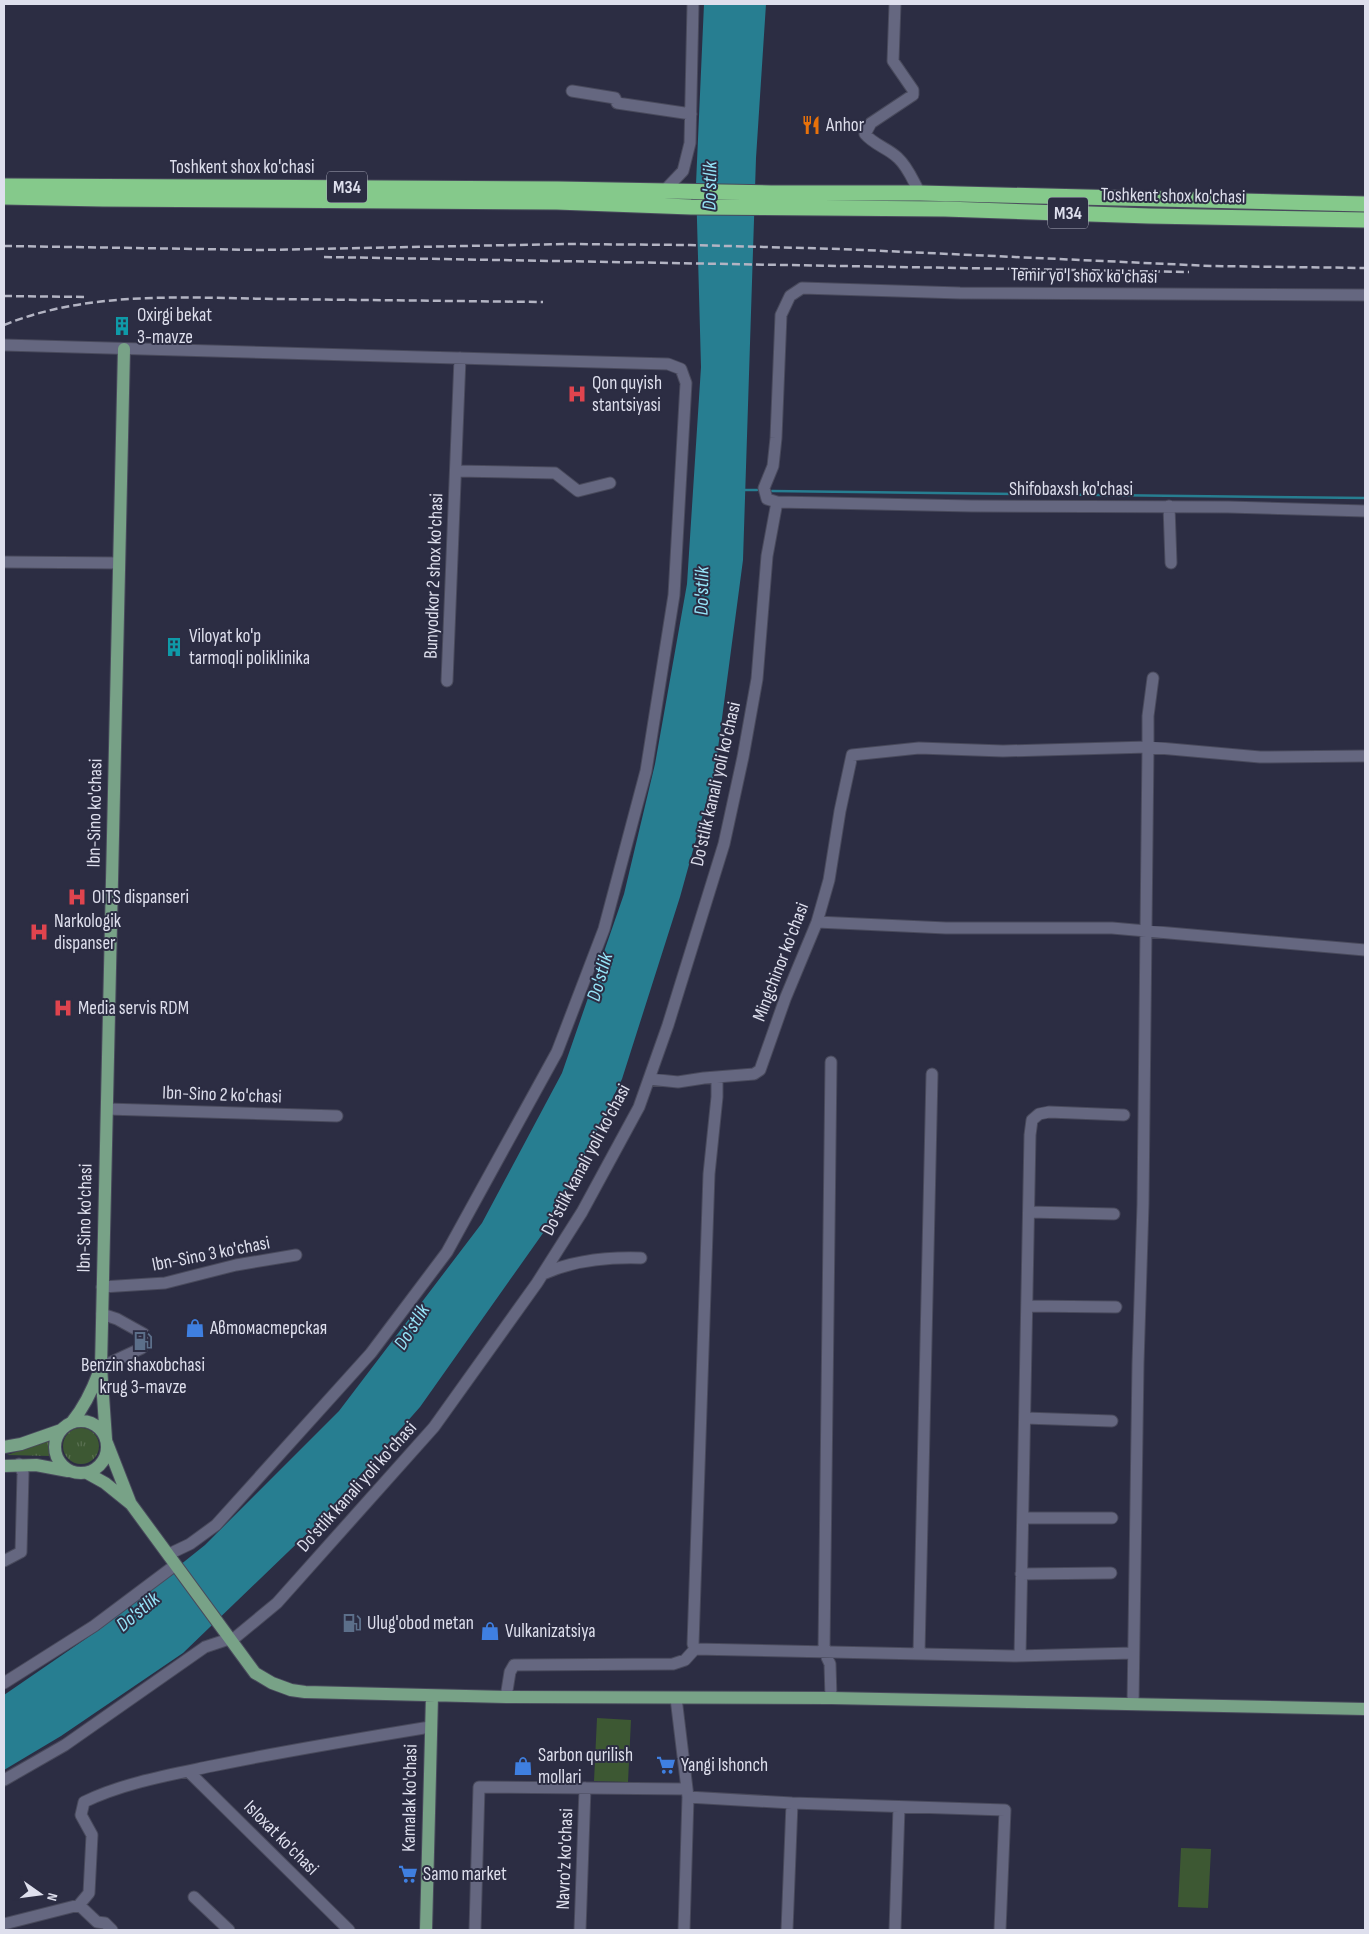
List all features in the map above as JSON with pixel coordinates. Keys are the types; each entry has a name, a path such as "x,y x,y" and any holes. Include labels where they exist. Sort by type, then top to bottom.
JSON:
{"highway":[{"name":"Toshkent shox ko'chasi","path":"4,186 664,191 691,199"},
{"name":"Toshkent shox ko'chasi","path":"770,201 920,193 1365,204"},
{"name":"Toshkent shox ko'chasi","path":"4,197 557,202 691,199"},
{"path":"691,199 770,201"},
{"name":"Toshkent shox ko'chasi","path":"770,201 1149,216 1365,220"}],"main road":[{"name":"Ibn-Sino ko'chasi","path":"101,1367 124,349"},
{"path":"68,1471 61,1465 56,1456 54,1447 56,1438 85,1406 92,1393 101,1367"},
{"path":"4,1466 19,1464 36,1465 77,1474 87,1473 96,1469 103,1462 107,1453 107,1441 101,1367"},
{"path":"4,1447 21,1444 80,1421 96,1426 107,1441 131,1504 170,1560 256,1673 272,1683 290,1690 432,1696 831,1698 1365,1709"},
{"path":"87,1473 105,1483 131,1504"},
{"name":"Kamalak ko'chasi","path":"426,1930 432,1696"}],"street":[{"path":"664,191 684,171 690,143 693,4"},
{"path":"895,4 893,62 913,90 913,95 871,123 865,134 871,142 898,158 920,193"},
{"path":"572,91 615,98 617,103 691,114"},
{"name":"Temir yo'l shox ko'chasi","path":"777,502 766,499 764,488 773,466 776,438 781,315 790,296 802,288 960,293 1365,295"},
{"path":"4,345 668,364 680,370 686,383 674,595 646,771 604,929 558,1052 447,1252 371,1353 222,1518 94,1626 4,1683"},
{"name":"Bunyodkor 2 shox ko'chasi","path":"447,681 460,358"},
{"name":"Bunyodkor 2 shox ko'chasi","path":"456,472 555,472 578,491 610,483"},
{"name":"Shifobaxsh ko'chasi","path":"777,502 972,506 1169,506 1365,511"},
{"name":"Do'stlik kanali yoli ko'chasi","path":"228,1637 277,1603 434,1427 543,1274 582,1212 639,1107 668,1025 724,844 757,679 767,556 777,502"},
{"path":"1169,506 1170,563"},
{"path":"4,562 119,563"},
{"path":"1133,1704 1138,1374 1144,1194 1148,716 1153,678"},
{"path":"1148,747 1260,757 1365,756"},
{"name":"Mingchinor ko'chasi","path":"649,1079 678,1082 754,1074 760,1070 785,999 817,922 829,880 840,811 852,754 918,748 1003,751 1148,747"},
{"path":"817,922 946,928 1112,928 1365,950"},
{"path":"831,1062 824,1651 830,1664 831,1698"},
{"path":"919,1653 932,1074"},
{"path":"695,1649 693,1644 709,1174 717,1097 716,1077"},
{"name":"Ibn-Sino 2 ko'chasi","path":"107,1109 337,1116"},
{"path":"1020,1656 1028,1212 1032,1120 1038,1114 1049,1112 1124,1115"},
{"path":"1028,1212 1114,1214"},
{"name":"Ibn-Sino 3 ko'chasi","path":"102,1287 165,1284 236,1265 296,1255"},
{"path":"543,1274 561,1266 579,1263 613,1258 641,1258"},
{"path":"1027,1306 1116,1307"},
{"path":"102,1314 117,1318 144,1334"},
{"path":"101,1367 142,1348"},
{"path":"1025,1418 1112,1421"},
{"path":"19,1464 23,1473 21,1552"},
{"path":"1023,1518 1112,1518"},
{"path":"4,1552 21,1552"},
{"path":"4,1561 21,1552"},
{"path":"1022,1574 1111,1574"},
{"path":"4,1780 65,1745 204,1647 228,1637"},
{"path":"506,1697 510,1672 514,1665 673,1664 685,1660 695,1649 1020,1656 1133,1653"},
{"path":"676,1698 688,1793 684,1930"},
{"path":"4,1924 79,1905 90,1893 92,1835 81,1814 84,1802 99,1794 188,1771 430,1726"},
{"name":"Isloxat ko'chasi","path":"188,1771 349,1930"},
{"path":"475,1930 479,1788 585,1788 688,1793 792,1803 1005,1810 1000,1930"},
{"name":"Navro'z ko'chasi","path":"580,1930 585,1788"},
{"path":"788,1930 792,1803"},
{"path":"895,1930 899,1807"},
{"path":"194,1897 229,1930"},
{"path":"79,1905 97,1922 105,1924 112,1930"}],"green space":[{"path":"81,1428 93,1434 99,1446 93,1458 81,1464 69,1458 63,1446 69,1434"},
{"path":"49,1441 49,1456 7,1455"},
{"path":"597,1718 631,1720 628,1782 594,1781"},
{"path":"1181,1848 1211,1849 1208,1908 1178,1907"}],"water":[{"name":"Do'stlik","path":"704,4 766,4 756,158 743,560 715,771 680,897 622,1079 553,1219 420,1407 315,1526 183,1653 61,1736 4,1770 4,1695 100,1629 205,1545 339,1411 482,1223 562,1073 624,894 655,764 687,584 701,367 696,184"}],"waterway":[{"path":"743,490 757,490"},
{"path":"772,491 1365,498"}],"railway":[{"path":"4,246 261,250 565,244 690,245 841,249 1211,266 1365,268"},
{"path":"324,257 1189,272"},
{"path":"4,296 88,297"},
{"path":"4,325 70,306 139,298 543,302"}],"place":[{"name":"Anhor","path":"811,125"},
{"name":"Oxirgi bekat 3-mavze","path":"122,326"},
{"name":"Qon quyish stantsiyasi","path":"577,394"},
{"name":"Viloyat ko'p tarmoqli poliklinika","path":"174,647"},
{"name":"OITS dispanseri","path":"77,897"},
{"name":"Narkologik dispanser","path":"39,932"},
{"name":"Media servis RDM","path":"63,1008"},
{"name":"Автомастерская","path":"195,1328"},
{"name":"Benzin shaxobchasi krug 3-mavze","path":"143,1341"},
{"name":"Ulug'obod metan","path":"352,1623"},
{"name":"Vulkanizatsiya","path":"490,1631"},
{"name":"Yangi Ishonch","path":"666,1765"},
{"name":"Sarbon qurilish mollari","path":"523,1766"},
{"name":"Samo market","path":"408,1874"}]}
